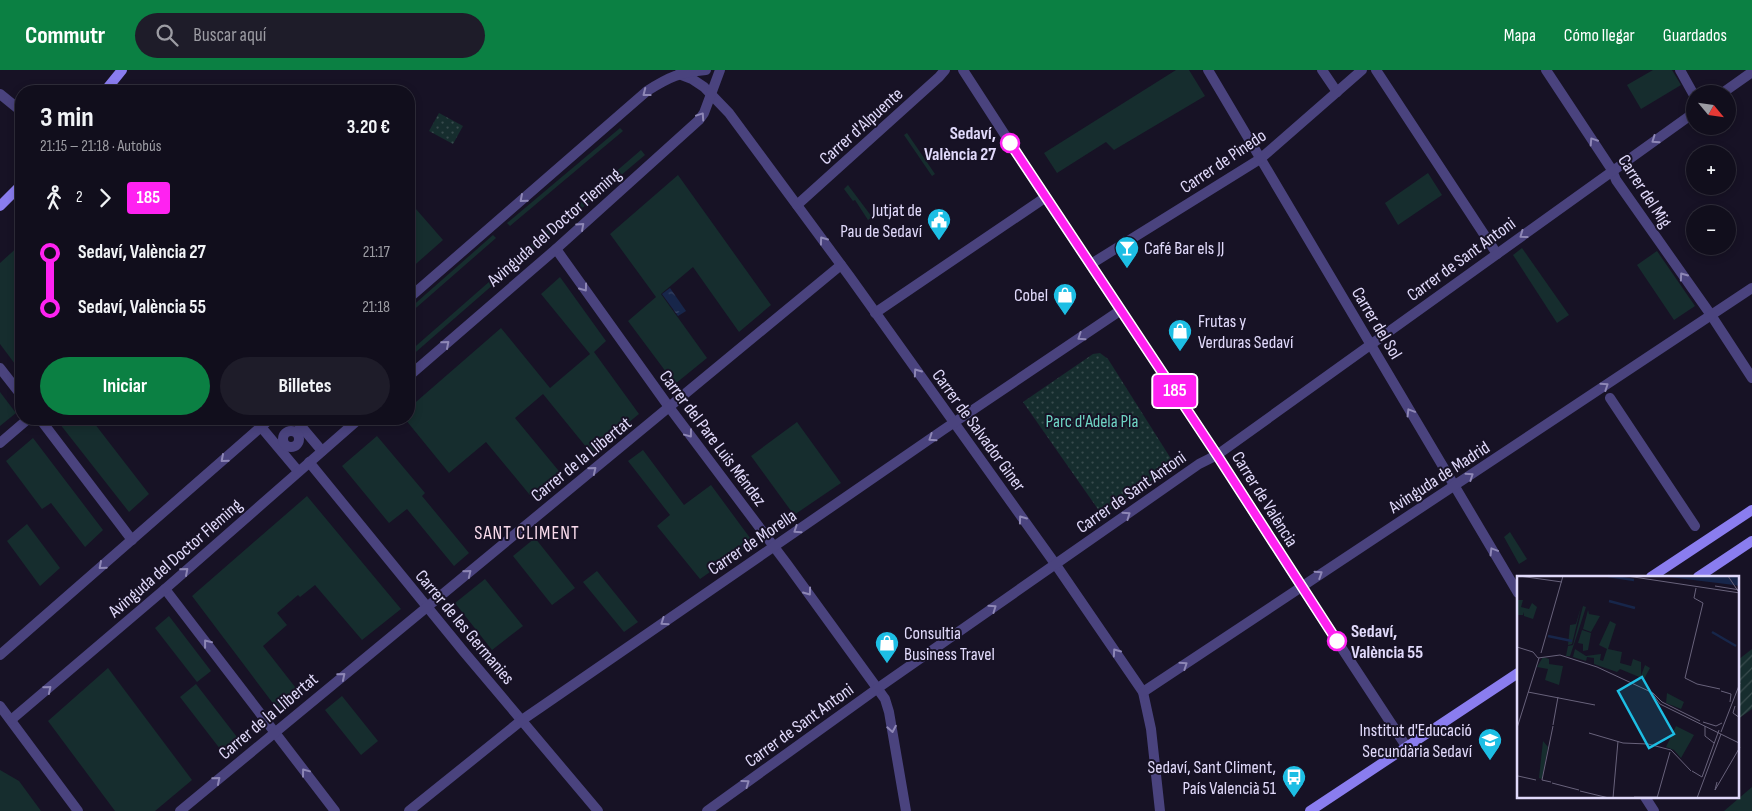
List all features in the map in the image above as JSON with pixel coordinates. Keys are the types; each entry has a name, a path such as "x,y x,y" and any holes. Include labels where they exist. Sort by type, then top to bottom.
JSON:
{"street":[{"path":"110,85 122,70"},
{"path":"415,293 647,91 663,80 679,74 706,70"},
{"name":"Avinguda del Doctor Fleming","path":"415,371 556,249 699,120 720,70"},
{"name":"Carrer d'Alpuente","path":"797,205 945,70"},
{"name":"Carrer de València","path":"963,70 1406,746"},
{"name":"Carrer del Sol","path":"1208,70 1517,591"},
{"path":"1322,70 1338,92"},
{"name":"Carrer de Pinedo","path":"1091,264 1260,159 1362,70"},
{"path":"1376,70 1497,254"},
{"name":"Carrer del Mig","path":"1546,70 1612,170 1616,180 1711,315 1752,378"},
{"path":"1680,70 1688,85"},
{"path":"1734,85 1752,72"},
{"path":"679,74 699,83 711,95"},
{"path":"0,94 15,106"},
{"name":"Carrer de Salvador Giner","path":"711,95 729,113 841,265 1056,565 1143,692 1151,729 1160,811"},
{"name":"Carrer de Sant Antoni","path":"707,811 878,688 1199,464 1217,455 1686,118"},
{"path":"0,206 15,191"},
{"path":"875,314 1046,197"},
{"name":"Carrer del Pare Luis Méndez","path":"556,249 669,407 774,546 888,704 906,811"},
{"name":"Carrer de la Llibertat","path":"180,811 841,265"},
{"name":"Avinguda de Madrid","path":"1143,692 1300,586 1455,486 1752,288"},
{"name":"Carrer de Morella","path":"409,811 522,720 1121,310"},
{"path":"0,368 15,387"},
{"path":"1610,398 1695,526"},
{"path":"0,443 21,425"},
{"path":"45,425 132,540"},
{"path":"0,655 263,425"},
{"path":"300,425 322,450"},
{"name":"Avinguda del Doctor Fleming","path":"11,720 165,589 352,425"},
{"path":"261,427 298,471"},
{"name":"Carrer de les Germanies","path":"309,462 426,607 598,811"},
{"path":"1653,576 1752,510"},
{"path":"1700,576 1752,542"},
{"path":"165,589 335,811"},
{"path":"1310,811 1517,674"},
{"path":"0,706 78,811"},
{"path":"1646,798 1654,811"}],"green space":[{"path":"1176,70 1189,70 1205,96 1114,150 1106,142 1057,173 1044,153"},
{"path":"1653,70 1672,70 1681,85 1641,109 1627,85"},
{"path":"439,113 463,126 453,144 429,131"},
{"path":"620,128 623,131 510,226 507,223"},
{"path":"907,133 935,174 932,176 904,135"},
{"path":"641,150 645,155 530,252 527,248"},
{"path":"1428,173 1442,195 1398,225 1385,203"},
{"path":"678,175 771,305 739,332 693,267 661,294 707,358 675,384 628,321 656,297 610,234"},
{"path":"848,185 872,217 868,220 855,200 853,201 844,189"},
{"path":"415,208 443,240 415,265"},
{"path":"493,235 496,238 415,309 415,304"},
{"path":"1522,248 1569,315 1557,323 1513,255"},
{"path":"15,249 15,364 0,344 0,263"},
{"path":"1657,251 1695,306 1674,320 1637,265"},
{"path":"514,260 517,264 415,353 415,347"},
{"path":"560,277 606,341 594,352 639,414 591,453 543,394 515,418 563,476 534,500 486,442 449,473 410,425 415,425 415,403 501,328 550,388 590,354 541,294"},
{"name":"Parc d'Adela Pla","path":"1100,353 1108,359 1173,462 1171,467 1102,515 1023,402 1093,354"},
{"path":"0,392 15,414 0,426"},
{"path":"797,422 841,483 794,515 751,456"},
{"path":"61,425 96,425 149,494 129,512"},
{"path":"377,436 425,493 422,496 469,553 454,566 407,509 389,523 342,466"},
{"path":"33,438 103,530 85,547 51,503 42,509 6,461"},
{"path":"643,450 684,505 711,485 753,542 700,579 657,526 670,515 628,461"},
{"path":"307,496 401,609 362,640 315,585 300,597 298,595 277,613 287,625 263,646 299,692 278,710 192,596"},
{"path":"27,524 60,568 40,586 7,541"},
{"path":"1510,532 1527,559 1519,564 1504,537"},
{"path":"535,538 575,588 552,605 513,556"},
{"path":"597,571 638,622 624,632 583,582"},
{"path":"485,579 523,626 492,650 455,603"},
{"path":"169,616 211,671 197,682 155,628"},
{"path":"1752,649 1752,709 1740,718 1740,658"},
{"path":"108,668 192,780 155,811 115,811 48,721"},
{"path":"196,684 240,741 224,754 180,697"},
{"path":"342,696 378,741 361,755 325,710"},
{"path":"0,770 19,781 41,811 0,811"},
{"path":"1752,787 1752,811 1724,811 1740,798"}],"water":[{"path":"670,288 686,311 678,316 662,294"}],"bus line":[{"name":"185","path":"1010,143 1217,455 1337,641"}],"place":[{"name":"Sedaví, València 27","path":"1010,143"},
{"name":"Jutjat de Pau de Sedaví","path":"939,241"},
{"name":"Café Bar els JJ","path":"1127,269"},
{"name":"Cobel","path":"1065,316"},
{"name":"Frutas y Verduras Sedaví","path":"1180,352"},
{"name":"Sedaví, València 55","path":"1337,641"},
{"name":"Consultia Business Travel","path":"887,664"},
{"name":"Institut d'Educació Secundària Sedaví","path":"1490,761"},
{"name":"Sedaví, Sant Climent, País Valencià 51","path":"1294,798"}],"district":[{"name":"SANT CLIMENT","path":"527,532"}]}
